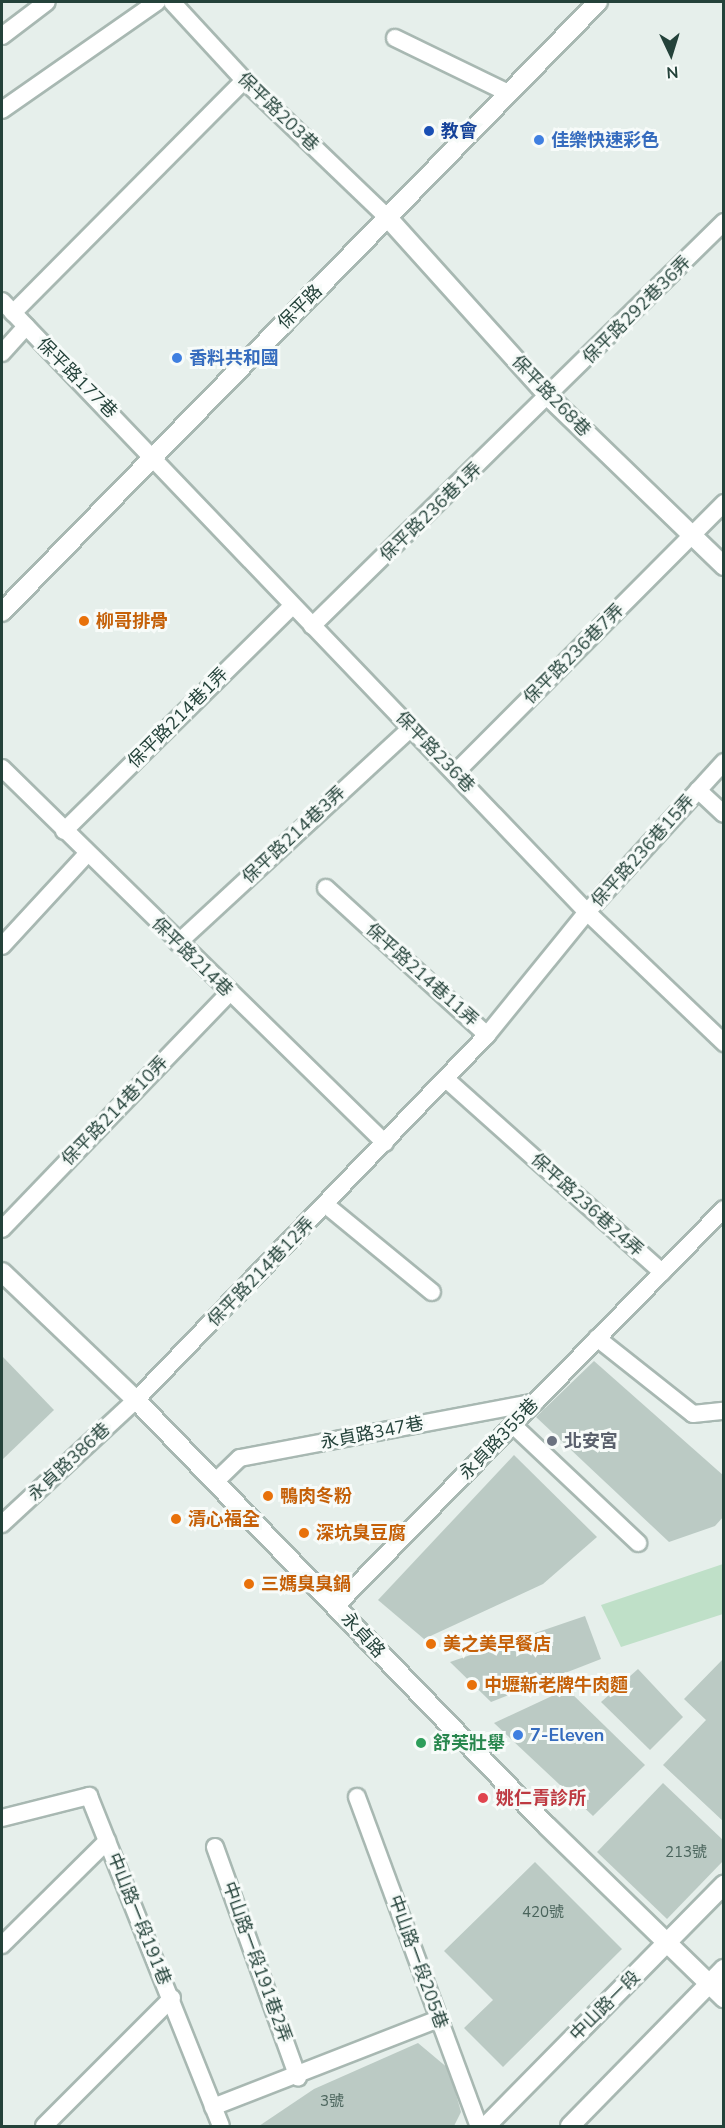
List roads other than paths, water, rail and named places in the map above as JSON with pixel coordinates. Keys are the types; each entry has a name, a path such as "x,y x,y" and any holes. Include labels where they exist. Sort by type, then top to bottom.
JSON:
{"street":[{"name":"保平路","path":"2,612 153,455 388,218 506,92 597,2"},
{"name":"保平路268巷","path":"388,218 550,398 723,566"},
{"name":"永貞路","path":"2,1272 136,1400 665,1945 723,1998"},
{"name":"中山路一段","path":"486,2127 723,1885"},
{"path":"570,2127 723,1969"}],"lane":[{"path":"2,36 47,2"},
{"path":"2,110 157,2"},
{"name":"保平路203巷","path":"172,2 244,80 388,218"},
{"path":"396,38 506,92"},
{"path":"7,307 244,80"},
{"name":"保平路292巷36弄","path":"550,398 723,222"},
{"name":"保平路177巷","path":"7,307 153,455"},
{"path":"2,353 26,326"},
{"name":"保平路236巷1弄","path":"312,626 550,398"},
{"name":"保平路236巷","path":"153,455 292,606 588,912 723,1043"},
{"name":"保平路236巷7弄","path":"455,773 723,502"},
{"name":"保平路214巷1弄","path":"64,831 292,606"},
{"name":"保平路214巷3弄","path":"178,943 411,728"},
{"name":"保平路236巷15弄","path":"488,1035 588,912 723,762"},
{"name":"保平路214巷","path":"2,768 87,854 385,1143"},
{"name":"保平路236巷15弄","path":"698,790 723,814"},
{"path":"2,946 87,854"},
{"name":"保平路214巷11弄","path":"326,888 488,1035 385,1143"},
{"name":"保平路214巷10弄","path":"2,1229 229,993"},
{"name":"保平路236巷24弄","path":"446,1079 662,1272"},
{"name":"保平路214巷12弄","path":"136,1400 385,1143"},
{"path":"326,1205 432,1292"},
{"path":"662,1272 723,1209"},
{"name":"永貞路355巷","path":"336,1606 662,1272"},
{"path":"597,1338 693,1414 723,1411"},
{"name":"永貞路386巷","path":"2,1524 136,1400"},
{"name":"永貞路347巷","path":"216,1481 240,1458 536,1402"},
{"path":"513,1425 638,1544"},
{"name":"中山路一段191巷","path":"2,1818 89,1796 172,1998 221,2127"},
{"name":"中山路一段205巷","path":"357,1797 479,2127"},
{"path":"2,1945 107,1841"},
{"name":"中山路一段191巷2弄","path":"215,1847 298,2077"},
{"path":"44,2127 172,1998"},
{"path":"213,2107 298,2077 439,2019"}],"place":[{"name":"教會","path":"429,131"},
{"name":"佳樂快速彩色","path":"539,140"},
{"name":"香料共和國","path":"177,358"},
{"name":"柳哥排骨","path":"84,621"},
{"name":"北安宮","path":"552,1441"},
{"name":"鴨肉冬粉","path":"268,1496"},
{"name":"清心福全","path":"176,1519"},
{"name":"深坑臭豆腐","path":"304,1533"},
{"name":"三媽臭臭鍋","path":"249,1584"},
{"name":"美之美早餐店","path":"431,1644"},
{"name":"中壢新老牌牛肉麵","path":"472,1685"},
{"name":"7-Eleven","path":"518,1735"},
{"name":"舒芙壯舉","path":"421,1743"},
{"name":"姚仁青診所","path":"483,1798"}]}
